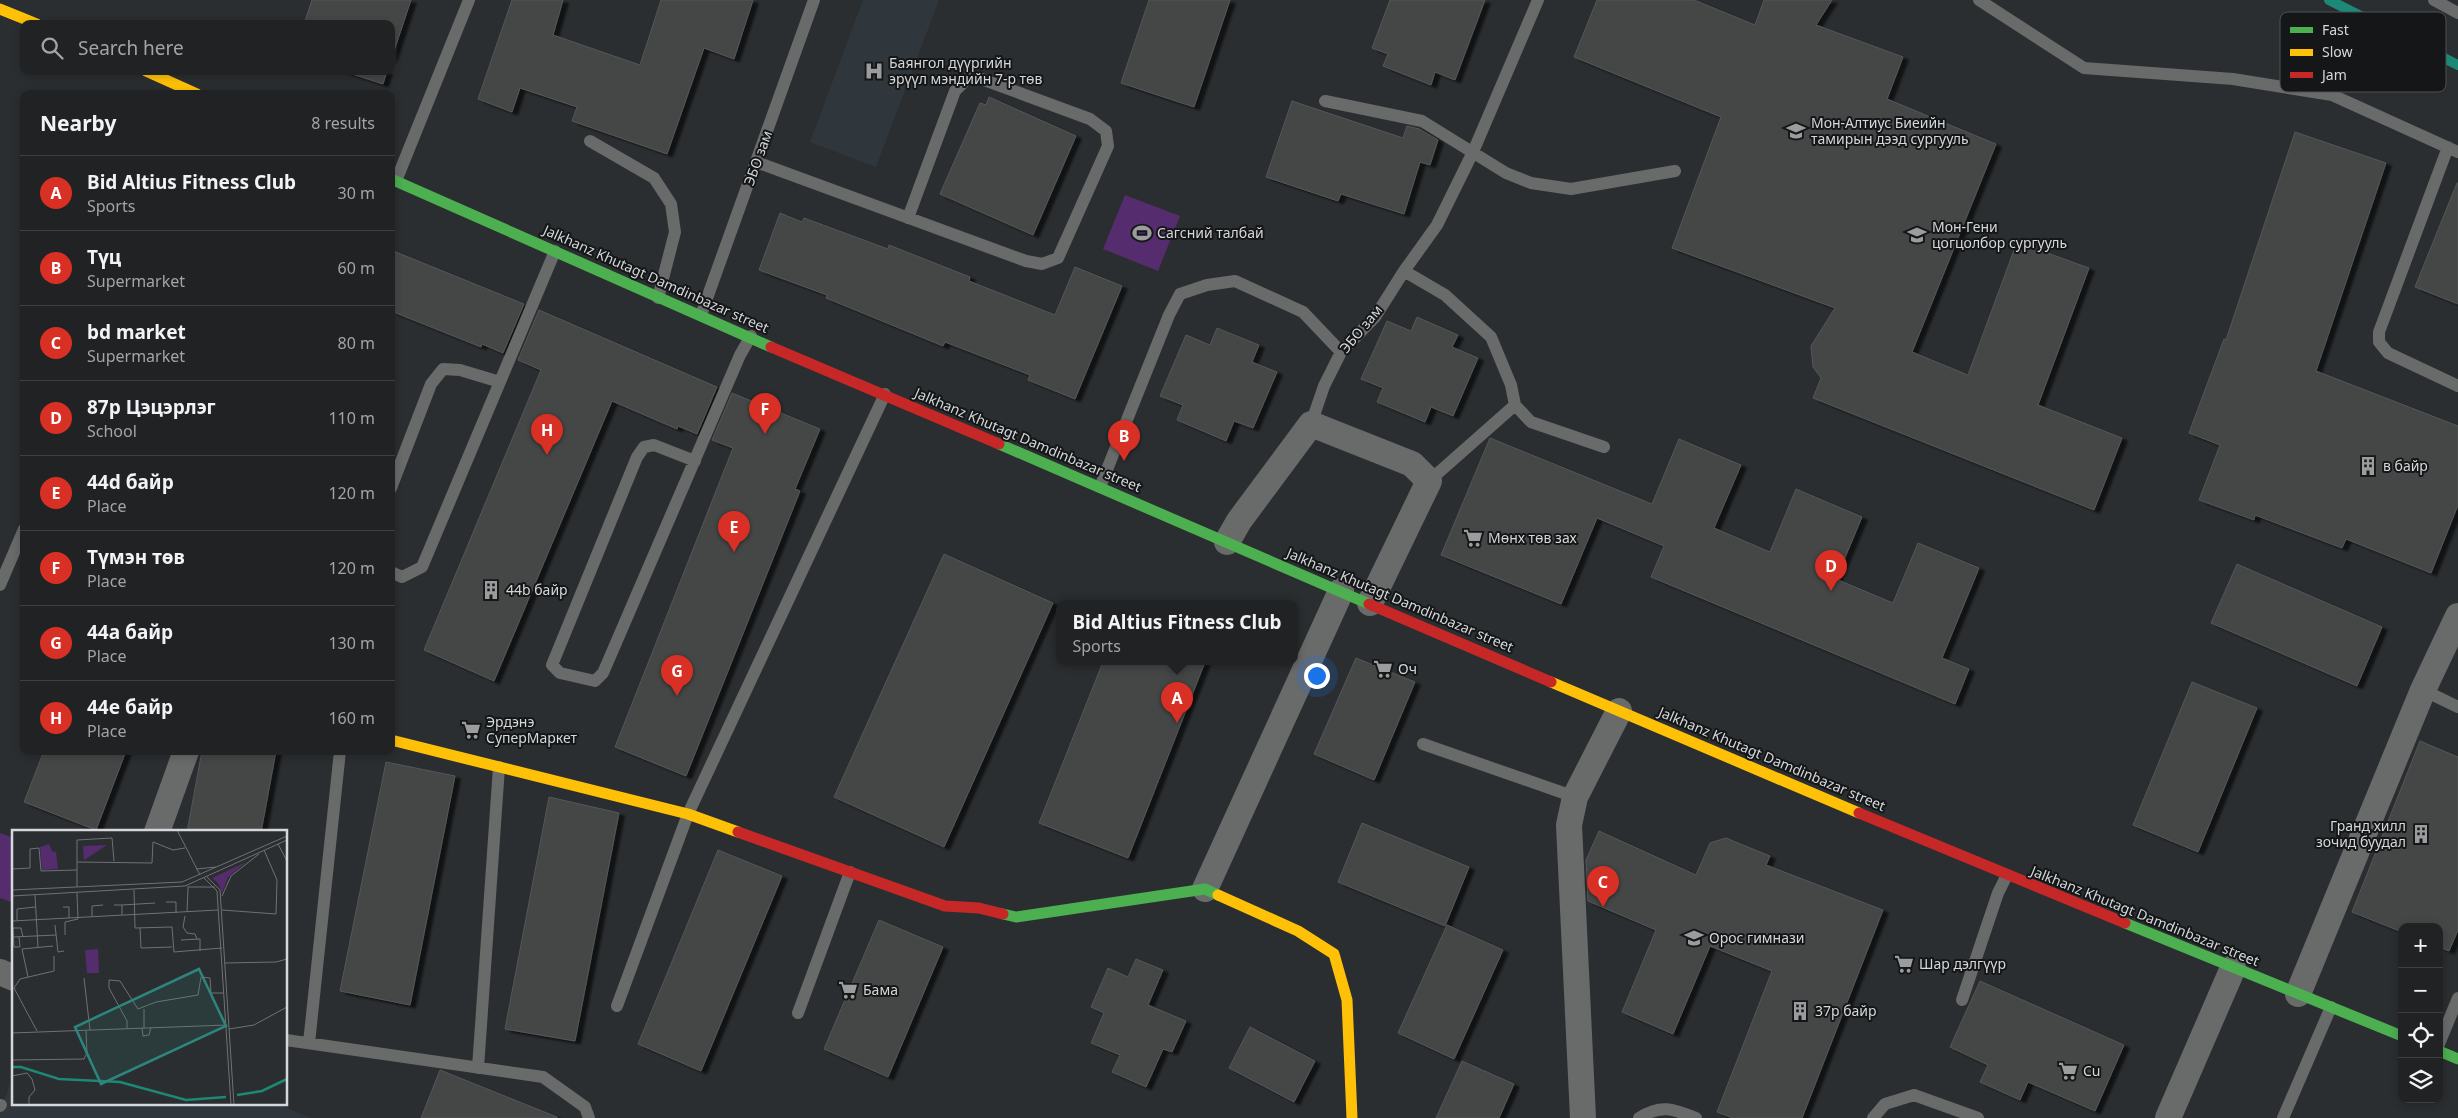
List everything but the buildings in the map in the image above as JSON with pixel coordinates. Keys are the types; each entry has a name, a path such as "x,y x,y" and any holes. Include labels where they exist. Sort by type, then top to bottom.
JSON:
{"main road":[{"path":"0,9 27,20"},
{"path":"155,75 188,90"},
{"name":"Jalkhanz Khutagt Damdinbazar street","path":"395,180 658,298 751,336 1619,711 2007,875 2398,1034"},
{"path":"395,741 688,814 945,906 979,908 1016,917 1205,889 1298,931 1334,954 1347,1000 1352,1118"},
{"path":"2443,1053 2458,1059"}],"street":[{"path":"1227,542 1239,521 1311,424 1412,464 1428,481 1370,603"},
{"path":"1205,889 1341,591"},
{"path":"2298,994 2423,690 2458,616"},
{"path":"1583,1118 1569,825 1575,797 1619,711"},
{"path":"158,830 185,755"},
{"path":"2168,1118 2233,968"},
{"path":"0,972 12,977"}],"lane":[{"path":"395,178 469,0"},
{"name":"ЭБО зам","path":"701,315 814,0"},
{"name":"ЭБО зам","path":"1311,424 1324,386 1341,352 1375,317 1404,271 1437,225 1473,152 1538,0"},
{"path":"1979,0 2084,68 2233,79 2280,87"},
{"path":"2434,0 2458,13"},
{"path":"756,162 908,218 1026,261 1042,264 1058,258 1108,146 1106,131 1090,119 976,77 967,79 955,91 908,218"},
{"path":"2313,92 2332,95 2453,150 2379,332 2379,342 2388,353 2458,386"},
{"path":"1325,101 1422,121 1506,173 1531,183 1571,189 1675,171"},
{"path":"590,141 654,178 671,204 675,232 658,298"},
{"path":"395,574 402,577 422,567 555,251"},
{"path":"1404,271 1445,295 1491,337 1511,385 1515,405 1531,422 1604,447"},
{"path":"1100,487 1169,315 1180,294 1207,285 1235,281 1303,312 1341,352"},
{"path":"694,461 654,445 644,447 637,457 552,665 560,673 595,681 604,673 740,355 751,336"},
{"path":"395,478 431,384 443,369 460,370 500,382"},
{"path":"618,1006 688,814 885,394"},
{"path":"1428,481 1515,405"},
{"path":"0,585 20,538"},
{"path":"2423,690 2458,707"},
{"path":"1423,744 1575,797"},
{"path":"309,1043 340,755"},
{"path":"478,1068 499,767"},
{"path":"798,1013 850,872"},
{"path":"1962,1000 1998,893 2007,875"},
{"path":"2443,1034 2458,998"},
{"path":"2283,1118 2331,1008"},
{"path":"288,1040 543,1077 585,1108 589,1118"},
{"path":"1873,1118 1885,1104 1914,1095 1978,1118"},
{"path":"1639,1118 1649,1112 1671,1108 1696,1118"}],"shaded area":[{"name":"Баянгол дүүргийн эрүүл мэндийн 7-р төв","path":"863,0 939,0 876,167 810,142"},
{"name":"Сагсний талбай","path":"1125,195 1180,216 1158,271 1103,249"},
{"path":"0,833 12,837 12,902 0,898"},
{"path":"12,1081 12,1106 283,1106 310,1118 0,1118 0,1110"}],"waterway":[{"path":"2329,0 2353,12"},
{"path":"2446,59 2458,65"}],"traffic: fast":[{"path":"395,181 771,347"},
{"path":"999,444 1369,604"},
{"path":"1003,914 1016,917 1205,889 1218,895"},
{"path":"2125,923 2398,1034"},
{"path":"2443,1053 2458,1059"}],"traffic: slow":[{"path":"0,9 27,20"},
{"path":"155,75 188,90"},
{"path":"1551,682 1859,813"},
{"path":"395,741 688,814 738,832"},
{"path":"1218,895 1298,931 1334,954 1347,1000 1352,1118"}],"traffic: jam":[{"path":"771,347 999,444"},
{"path":"1369,604 1551,682"},
{"path":"1859,813 2125,923"},
{"path":"738,832 945,906 979,908 1003,914"}],"place":[{"name":"Баянгол дүүргийн эрүүл мэндийн 7-р төв","path":"874,71"},
{"name":"Мон-Алтиус Биеийн тамирын дээд сургууль","path":"1796,131"},
{"name":"Сагсний талбай","path":"1142,233"},
{"name":"Мон-Гени цогцолбор сургууль","path":"1917,235"},
{"name":"Түмэн төв","path":"765,434"},
{"name":"44e байр","path":"547,455"},
{"name":"Түц","path":"1124,461"},
{"name":"в байр","path":"2368,466"},
{"name":"Мөнх төв зах","path":"1473,538"},
{"name":"44d байр","path":"734,552"},
{"name":"44b байр","path":"491,590"},
{"name":"87р Цэцэрлэг","path":"1831,591"},
{"name":"Оч","path":"1383,669"},
{"name":"44a байр","path":"677,696"},
{"name":"Bid Altius Fitness Club","path":"1177,723"},
{"name":"Эрдэнэ СуперМаркет","path":"471,730"},
{"name":"Гранд хилл зочид буудал","path":"2421,834"},
{"name":"bd market","path":"1603,907"},
{"name":"Орос гимнази","path":"1694,938"},
{"name":"Шар дэлгүүр","path":"1904,964"},
{"name":"Бама","path":"848,990"},
{"name":"37р байр","path":"1800,1011"},
{"name":"Cu","path":"2068,1071"}]}
